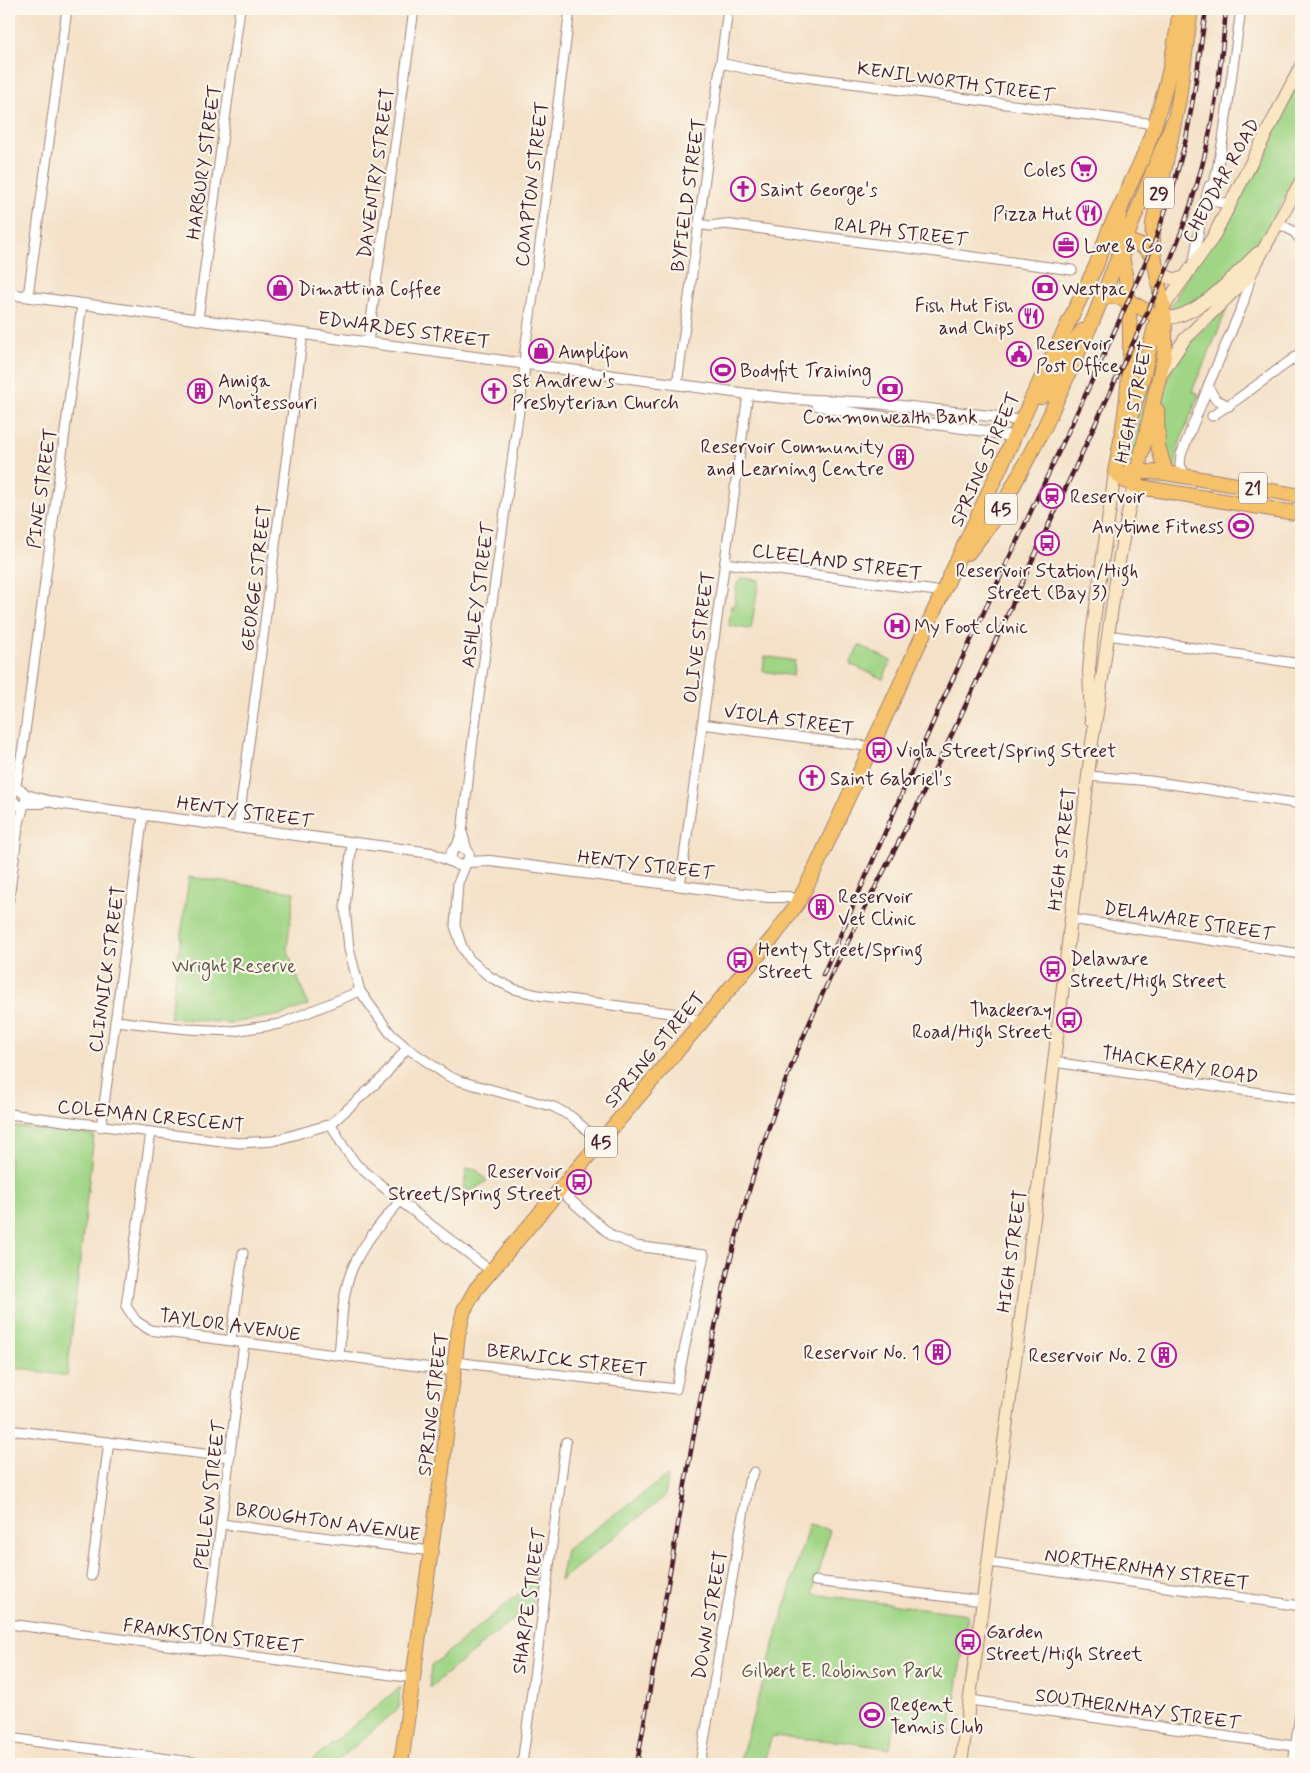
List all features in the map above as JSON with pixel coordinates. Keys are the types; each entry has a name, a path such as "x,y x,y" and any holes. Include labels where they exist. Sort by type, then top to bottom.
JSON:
{"main road":[{"name":"HIGH STREET","path":"1092,742 1089,670 1092,635 1115,472 1122,439 1129,368 1129,301 1119,224 1124,199 1141,162 1155,124 1170,71 1180,9"},
{"name":"HIGH STREET","path":"961,1764 1054,1062 1092,742 1115,581 1166,345 1152,241 1153,224 1181,87 1191,9"},
{"name":"CHEDDAR ROAD","path":"1162,314 1212,239 1301,66"},
{"name":"SPRING STREET","path":"401,1764 431,1551 458,1335 464,1310 476,1289 775,935 796,906 954,572 982,526 1012,491 1041,434 1092,320 1173,122"},
{"path":"1166,473 1161,460 1158,442 1158,385 1166,367 1184,340 1240,287 1298,193 1301,181"},
{"name":"SPRING STREET","path":"982,526 1015,437 1097,262 1109,230 1124,199"},
{"path":"1097,262 1112,248 1134,243 1144,247 1150,253 1156,266 1163,274 1169,278 1176,279 1185,277"},
{"path":"1100,301 1114,296 1162,314 1182,315 1222,287 1265,246"},
{"name":"HIGH STREET","path":"1122,439 1137,397 1153,331 1162,314"},
{"path":"1034,396 1041,397 1046,394 1068,349 1092,320"},
{"path":"1022,422 1041,434"},
{"path":"1015,437 1041,434"},
{"name":"21","path":"1115,472 1166,473 1301,496"},
{"name":"21","path":"1115,472 1124,481 1134,486 1301,514"},
{"path":"1246,504 1248,487"},
{"path":"1089,670 1103,673"}],"street":[{"path":"28,296 68,9"},
{"name":"HARBURY STREET","path":"198,319 240,9"},
{"name":"DAVENTRY STREET","path":"368,342 414,9"},
{"name":"COMPTON STREET","path":"525,362 525,350 570,9"},
{"name":"BYFIELD STREET","path":"677,385 728,9"},
{"path":"1230,203 1220,203 1212,198 1241,9"},
{"name":"KENILWORTH STREET","path":"720,67 1155,124"},
{"path":"1193,265 1204,205 1217,167"},
{"name":"RALPH STREET","path":"700,221 711,218 725,224 1072,270"},
{"path":"1279,224 1294,231 1301,240"},
{"path":"1190,477 1181,469 1180,459 1212,373 1243,304 1252,270"},
{"name":"EDWARDES STREET","path":"9,294 525,362 748,394 794,399 876,403 1004,418 1022,422"},
{"name":"PINE STREET","path":"9,899 18,827 17,797 20,767 82,304"},
{"name":"GEORGE STREET","path":"238,827 303,333"},
{"path":"1212,416 1229,406 1301,352"},
{"name":"ASHLEY STREET","path":"456,848 462,832 525,362"},
{"path":"1208,388 1215,399 1229,406"},
{"name":"OLIVE STREET","path":"680,886 748,394"},
{"name":"EDWARDES STREET","path":"794,399 848,412 1015,437"},
{"name":"CLEELAND STREET","path":"725,563 944,592"},
{"path":"1108,635 1301,664"},
{"name":"VIOLA STREET","path":"702,724 872,746"},
{"path":"1089,772 1116,774 1123,777 1301,804"},
{"name":"HENTY STREET","path":"17,797 431,853 453,863"},
{"name":"CLINNICK STREET","path":"101,1127 143,815"},
{"name":"ASHLEY STREET","path":"462,832 467,857"},
{"path":"352,843 345,908 349,949 360,990 390,1033 407,1048 448,1076 554,1107 572,1117 600,1143"},
{"path":"458,883 451,856 456,848 462,847 467,857 458,883 454,926 469,959 490,977 525,992 685,1015 700,1024"},
{"name":"HENTY STREET","path":"431,853 456,848"},
{"path":"453,863 460,866 467,857"},
{"name":"HENTY STREET","path":"467,857 768,897 784,904 796,906"},
{"name":"DELAWARE STREET","path":"1071,919 1301,954"},
{"path":"116,1020 188,1029 233,1031 280,1024 360,990"},
{"name":"COLEMAN CRESCENT","path":"9,1114 238,1143 273,1141 331,1124 384,1076 407,1048"},
{"name":"THACKERAY ROAD","path":"1054,1062 1301,1099"},
{"path":"331,1124 356,1164 491,1272"},
{"name":"TAYLOR AVENUE","path":"151,1132 126,1306 136,1321 150,1330 338,1355 454,1366"},
{"name":"BERWICK STREET","path":"454,1366 676,1389 704,1255 636,1246 612,1236 560,1191"},
{"path":"338,1355 345,1295 352,1269 368,1239 400,1201"},
{"path":"231,1341 243,1253"},
{"name":"PELLEW STREET","path":"205,1650 244,1343"},
{"path":"9,1430 229,1457"},
{"path":"91,1576 109,1442"},
{"name":"SHARPE STREET","path":"522,1764 566,1442"},
{"name":"DOWN STREET","path":"700,1764 749,1481 754,1472"},
{"name":"BROUGHTON AVENUE","path":"222,1524 431,1551"},
{"name":"NORTHERNHAY STREET","path":"988,1562 1301,1606"},
{"path":"815,1581 983,1601"},
{"name":"FRANKSTON STREET","path":"9,1624 414,1678"},
{"name":"SOUTHERNHAY STREET","path":"970,1700 1298,1746"},
{"path":"1293,1764 1298,1746 1301,1706"},
{"path":"9,1738 207,1764"}],"green space":[{"path":"1301,78 1301,165 1272,222 1241,262 1218,284 1185,308 1171,312 1170,308"},
{"path":"1227,308 1192,391 1199,394 1178,447 1175,469 1167,465 1161,424 1161,411 1168,377 1182,352"},
{"path":"1150,371 1156,373 1134,463 1131,464 1129,458"},
{"path":"742,578 759,580 751,629 729,626 731,606 734,606 737,583"},
{"path":"859,645 891,661 883,679 850,664"},
{"path":"765,656 795,661 793,676 763,671"},
{"name":"Wright Reserve","path":"189,877 294,892 287,949 308,1005 281,1015 230,1023 170,1018"},
{"path":"9,1126 94,1135 67,1376 9,1367"},
{"path":"467,1168 477,1170 487,1181 471,1191 463,1190"},
{"path":"668,1475 665,1496 560,1581 566,1550"},
{"name":"Gilbert E. Robinson Park","path":"809,1524 830,1530 812,1594 968,1614 950,1733 893,1726 890,1749 846,1742 772,1736 763,1764 739,1764"},
{"path":"539,1577 535,1601 429,1688 431,1666"},
{"path":"400,1687 399,1708 334,1764 307,1764"}],"railway":[{"path":"823,975 941,704 1155,241 1173,188 1186,139 1206,9"},
{"path":"637,1764 703,1383 742,1216 776,1106 811,1020 856,925 958,722 1165,272 1190,206 1203,163 1219,75 1226,9"}],"place":[{"name":"Coles","path":"1084,169"},
{"name":"Saint George's","path":"743,189"},
{"name":"Pizza Hut","path":"1089,213"},
{"name":"Love & Co","path":"1066,245"},
{"name":"Dimattina Coffee","path":"280,288"},
{"name":"Westpac","path":"1045,288"},
{"name":"Fish Hut Fish and Chips","path":"1031,316"},
{"name":"Amplifon","path":"541,351"},
{"name":"Reservoir Post Office","path":"1019,354"},
{"name":"Bodyfit Training","path":"723,370"},
{"name":"Commonwealth Bank","path":"890,389"},
{"name":"Amiga Montessouri","path":"200,391"},
{"name":"St Andrew's Presbyterian Church","path":"494,391"},
{"name":"Reservoir Community and Learning Centre","path":"901,457"},
{"name":"Reservoir","path":"1052,496"},
{"name":"Anytime Fitness","path":"1241,526"},
{"name":"Reservoir Station/High Street (Bay 3)","path":"1047,543"},
{"name":"My Foot clinic","path":"897,626"},
{"name":"Viola Street/Spring Street","path":"879,750"},
{"name":"Saint Gabriel's","path":"812,778"},
{"name":"Reservoir Vet Clinic","path":"821,907"},
{"name":"Henty Street/Spring Street","path":"740,960"},
{"name":"Delaware Street/High Street","path":"1053,969"},
{"name":"Thackeray Road/High Street","path":"1069,1020"},
{"name":"Reservoir Street/Spring Street","path":"579,1182"},
{"name":"Reservoir No. 1","path":"938,1352"},
{"name":"Reservoir No. 2","path":"1164,1355"},
{"name":"Garden Street/High Street","path":"968,1642"},
{"name":"Regent Tennis Club","path":"872,1715"}]}
